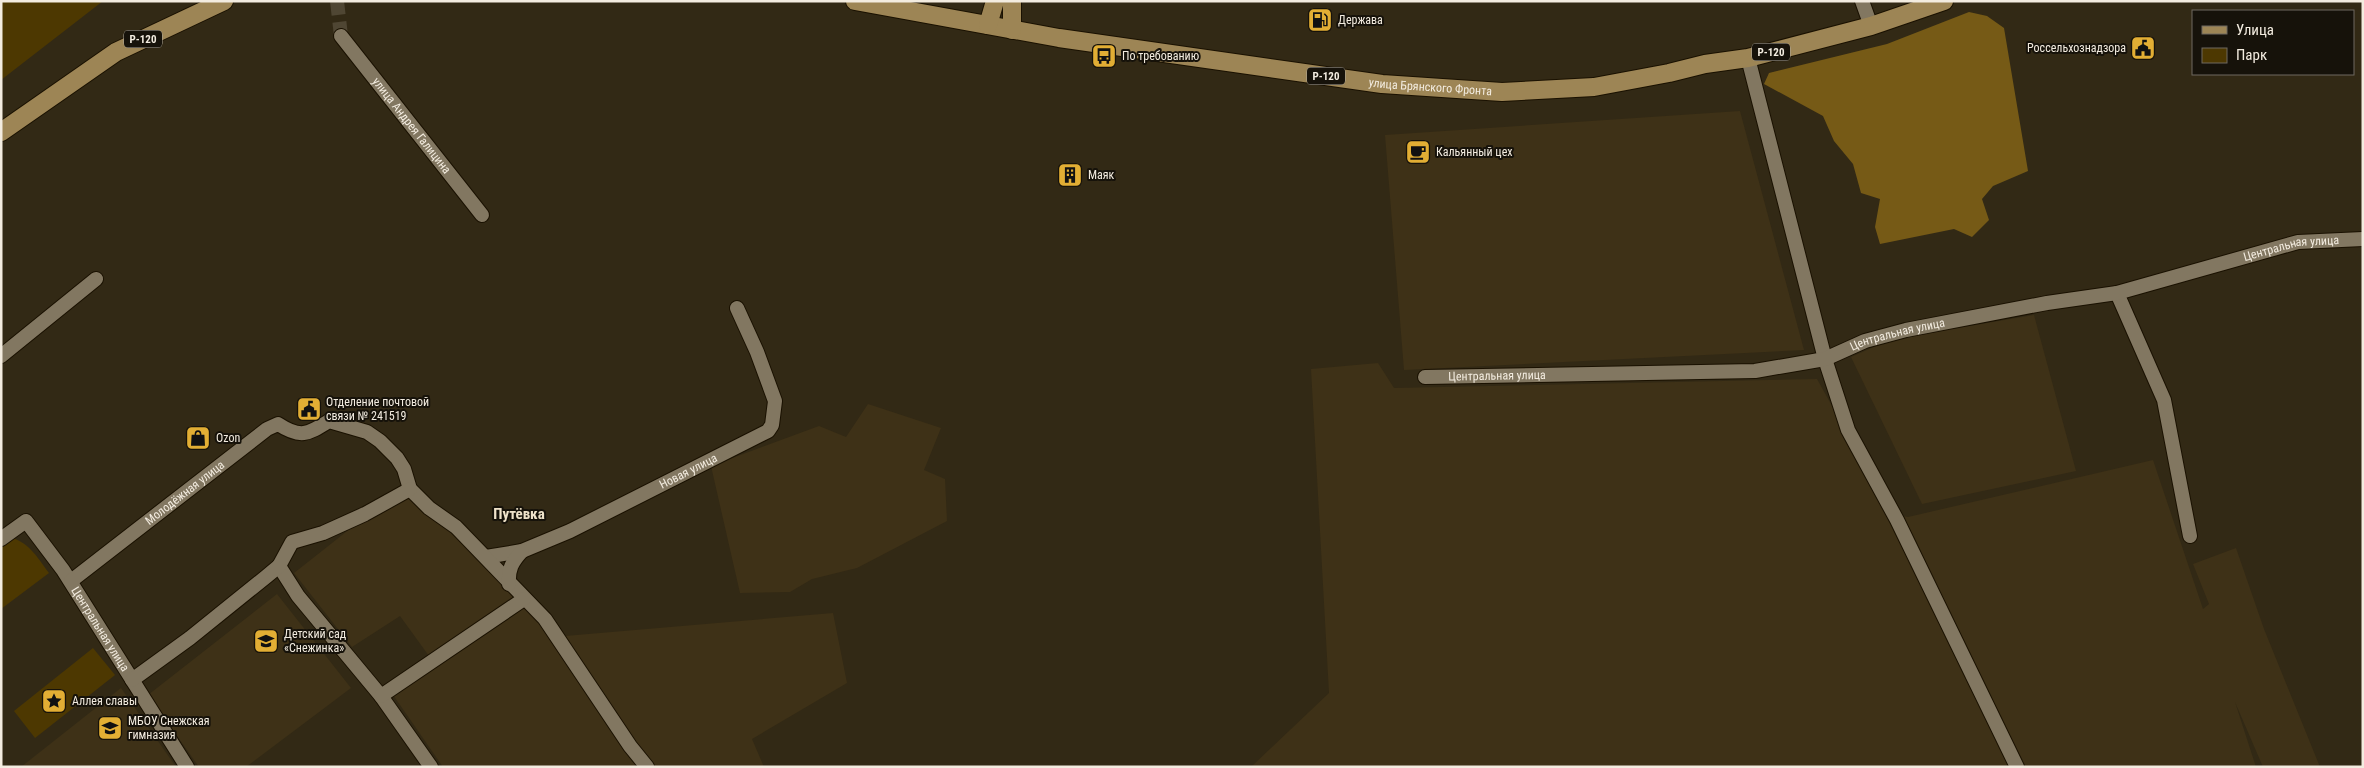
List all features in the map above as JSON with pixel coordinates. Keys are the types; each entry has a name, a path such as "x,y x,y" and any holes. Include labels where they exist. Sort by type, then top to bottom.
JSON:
{"main road":[{"name":"Р-120","path":"1,132 116,52 224,1"},
{"name":"Р-120","path":"855,1 988,25"},
{"path":"988,25 995,1"},
{"path":"1012,1 1012,30"},
{"name":"улица Брянского Фронта","path":"988,25 1382,84 1493,91 1594,87 1669,74 1705,64 1748,58 1871,26 1944,1"}],"street":[{"path":"1862,1 1871,26"},
{"name":"улица Андрея Галицина","path":"340,36 482,215"},
{"path":"1748,58 1825,359 1848,430 1901,527 2017,767"},
{"name":"Центральная улица","path":"1425,377 1755,370 1825,359 1865,341 1906,330 2047,303 2117,293 2298,242 2363,239"},
{"path":"1,356 96,279"},
{"path":"2117,293 2164,400 2190,536"},
{"name":"Новая улица","path":"486,558 522,551 570,531 768,431 772,425 774,401 757,352 737,308"},
{"name":"Молодёжная улица","path":"71,581 267,428 278,424 300,434 312,432 329,421 367,432 380,441 400,464 410,489"},
{"path":"132,680 190,638 279,566 292,542 322,533 365,514 410,489 429,508 456,527 545,619 630,746 647,767"},
{"name":"Центральная улица","path":"1,540 26,521 71,581 188,767"},
{"path":"510,584 508,572 514,560 522,551"},
{"path":"279,566 298,596 381,696 431,767"},
{"path":"381,696 524,599"}],"shaded area":[{"path":"1969,12 1987,16 2004,28 2028,171 1993,186 1982,199 1989,220 1972,237 1954,229 1880,244 1875,227 1880,199 1861,193 1853,164 1834,141 1823,116 1764,84 1769,73 1887,44"},
{"path":"1740,111 1804,350 1404,370 1385,135"},
{"path":"2034,315 2076,471 1922,504 1851,357 1892,339"},
{"path":"1378,363 1394,388 1817,379 1892,514 1908,517 2153,460 2203,609 2209,604 2193,564 2236,548 2264,629 2320,767 2263,767 2235,702 2256,767 1251,767 1329,693 1311,369"},
{"path":"868,404 941,428 924,470 945,479 947,521 857,568 812,579 790,592 740,593 711,466 819,426 846,437"},
{"path":"398,491 447,522 565,636 833,613 847,683 752,739 764,767 443,767 391,692 429,656 400,616 352,647 294,573"},
{"name":"Детский сад «Снежинка»","path":"277,594 351,688 246,767 199,767 148,695"},
{"name":"МБОУ Снежская гимназия","path":"121,688 176,767 21,767"}],"green space":[{"path":"1,1 103,1 1,80"},
{"path":"7,537 26,545 49,573 1,609 1,541"},
{"path":"93,648 115,675 35,738 14,711"}],"tunnel":[{"path":"337,1 341,36"}],"place":[{"name":"Держава","path":"1320,20"},
{"name":"Россельхознадзора","path":"2143,48"},
{"name":"По требованию","path":"1104,56"},
{"name":"Кальянный цех","path":"1418,152"},
{"name":"Маяк","path":"1070,175"},
{"name":"Отделение почтовой связи № 241519","path":"309,409"},
{"name":"Ozon","path":"198,438"},
{"name":"Детский сад «Снежинка»","path":"266,641"},
{"name":"Аллея славы","path":"54,701"},
{"name":"МБОУ Снежская гимназия","path":"110,728"}],"district":[{"name":"Путёвка","path":"519,514"}]}
